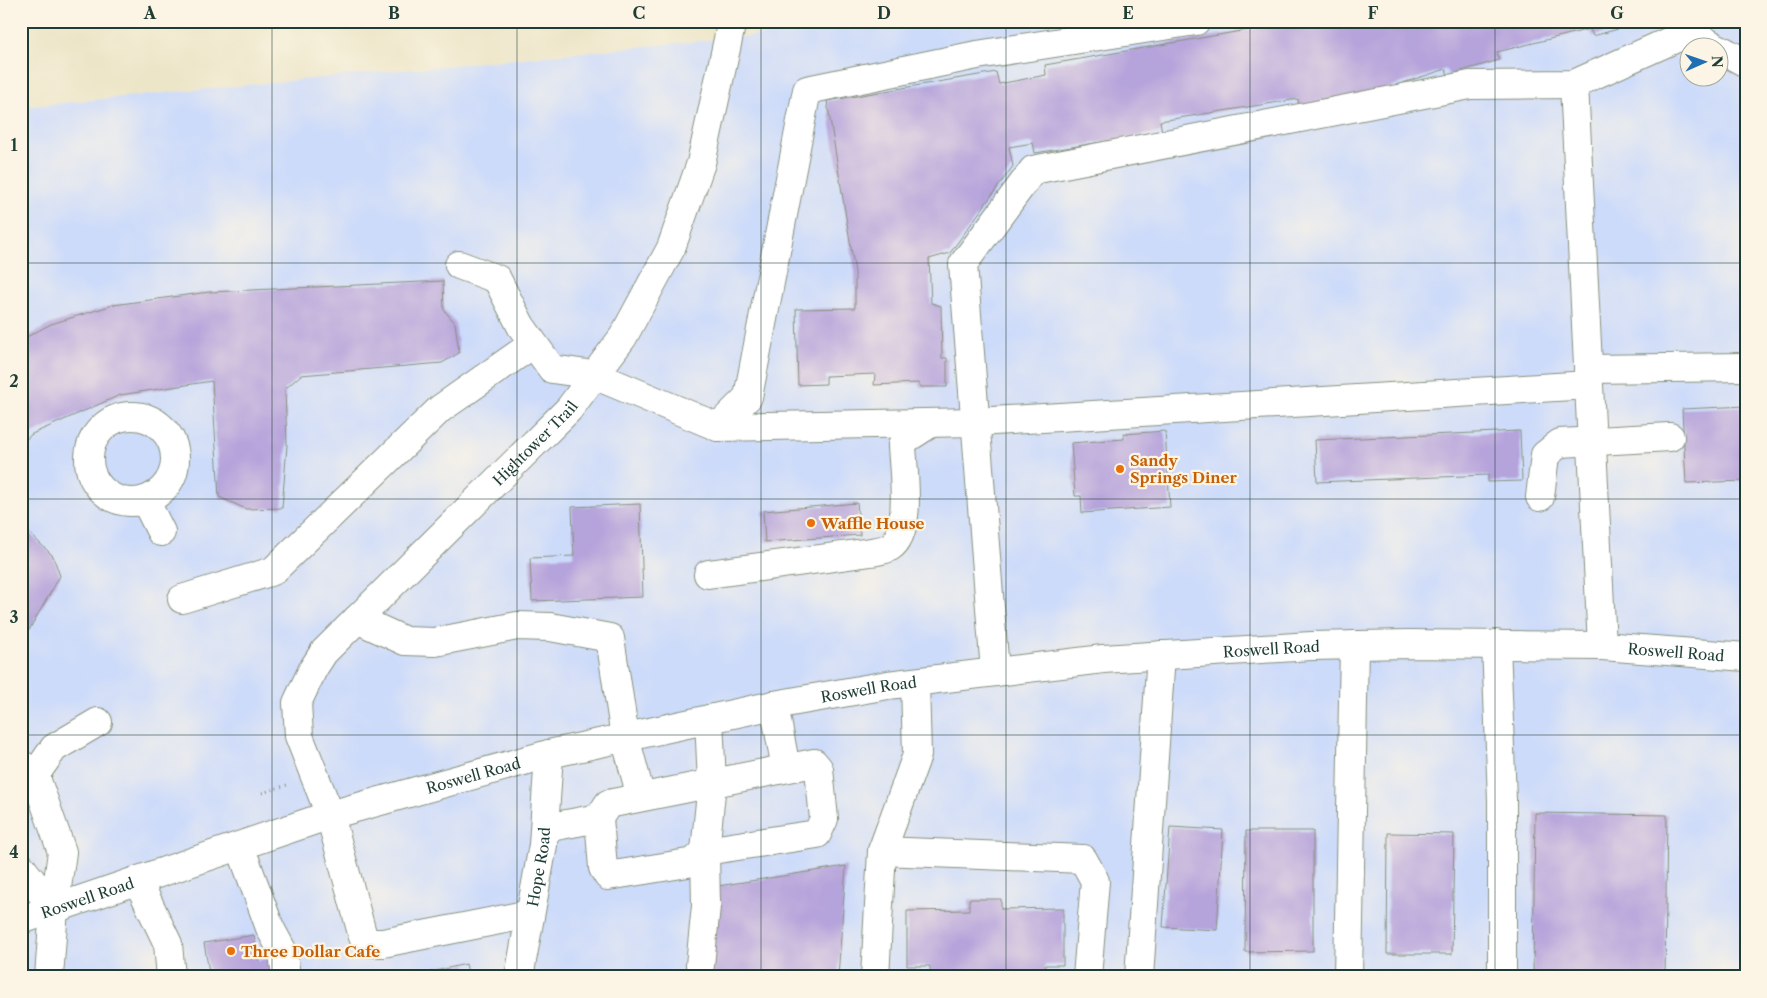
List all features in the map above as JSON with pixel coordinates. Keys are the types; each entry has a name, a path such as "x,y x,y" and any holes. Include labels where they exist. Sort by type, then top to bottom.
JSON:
{"main road":[{"name":"Hightower Trail","path":"530,914 383,943 371,943 363,937 330,815 299,736 297,703 316,663 324,652 569,409 623,336 670,248 702,163 732,21"},
{"path":"718,427 748,398 806,90 977,55 1196,21"},
{"path":"995,672 964,264 1033,170 1470,85 1574,84 1690,32 1700,38"},
{"path":"1730,54 1746,63"},
{"path":"1574,84 1602,646"},
{"path":"459,265 497,279 521,326 552,369 594,375 718,427 976,422 1746,367"},
{"path":"182,599 273,571 440,409 533,344"},
{"path":"708,574 890,548 901,534 905,513 902,446 906,439 931,423"},
{"path":"1540,497 1545,455 1560,443 1670,437"},
{"path":"145,500 161,532"},
{"path":"357,620 405,641 435,642 517,626 550,627 610,638 625,737 641,798"},
{"path":"1496,644 1502,800 1502,977"},
{"name":"Roswell Road","path":"21,920 330,815 549,754 774,705 915,682 1103,659 1289,647 1496,644 1602,646 1746,656"},
{"path":"1348,977 1354,645"},
{"path":"1139,977 1161,655"},
{"path":"875,977 882,851 917,755 915,682"},
{"path":"774,705 786,768"},
{"path":"700,965 706,906 706,850 712,783 709,719"},
{"path":"49,977 54,909 62,852 28,769 54,748 98,722"},
{"name":"Hope Road","path":"519,977 543,845 549,754"},
{"path":"814,763 819,769 824,819 817,834 706,850 694,862 608,876 603,868 598,818 608,804 786,768 814,763"},
{"path":"545,828 598,818"},
{"path":"240,846 270,928 283,952 286,977"},
{"path":"882,851 1083,859 1095,881 1087,977"},
{"path":"21,867 54,909"},
{"path":"138,881 168,944 171,977"}],"path":[{"path":"262,793 296,782"}],"shaded area":[{"path":"882,21 1746,21 1746,977 21,977 21,107 841,27"}],"building":[{"path":"283,21 316,21 316,23 284,24"},
{"path":"1299,21 1643,22 1593,36 1590,29 1497,52 1499,60 1448,75 1446,69 1352,99 1299,108 1298,99 1160,121 1162,132 1035,153 1033,143 1009,147 1013,166 950,253 929,259 931,303 941,306 942,358 947,358 947,387 920,387 918,383 874,385 875,374 826,376 826,384 798,385 796,309 855,308 855,272 827,101 996,72 999,84 1046,75 1045,65"},
{"path":"1732,21 1746,21 1746,29"},
{"path":"443,281 444,310 455,323 459,353 442,363 301,375 285,389 287,445 282,508 246,509 219,497 212,381 120,395 32,434 21,444 21,340 51,324 113,305 209,292"},
{"path":"1746,406 1746,481 1686,483 1682,409"},
{"name":"Sandy Springs Diner","path":"1165,431 1170,507 1082,513 1081,496 1075,496 1071,443 1124,439 1124,434"},
{"path":"1520,431 1522,481 1488,482 1488,475 1317,482 1315,440"},
{"name":"Waffle House","path":"857,503 860,535 765,542 763,511"},
{"path":"640,504 643,597 532,601 530,558 574,556 572,507"},
{"path":"21,525 53,556 60,576 29,630 21,625"},
{"path":"1535,813 1667,815 1665,977 1533,977"},
{"path":"1170,827 1223,830 1217,930 1163,927"},
{"path":"1246,831 1313,831 1313,951 1245,952"},
{"path":"1388,833 1454,834 1452,954 1387,954"},
{"path":"846,866 838,977 711,977 718,886"},
{"path":"969,899 1001,899 1001,909 1063,908 1063,965 1045,965 1045,977 930,977 930,966 907,966 907,911 969,910"},
{"name":"Three Dollar Cafe","path":"254,935 258,960 270,958 273,977 210,977 204,943"},
{"path":"466,964 469,977 413,977 413,976"}],"place":[{"name":"Sandy Springs Diner","path":"1120,469"},
{"name":"Waffle House","path":"811,523"},
{"name":"Three Dollar Cafe","path":"231,951"}]}
